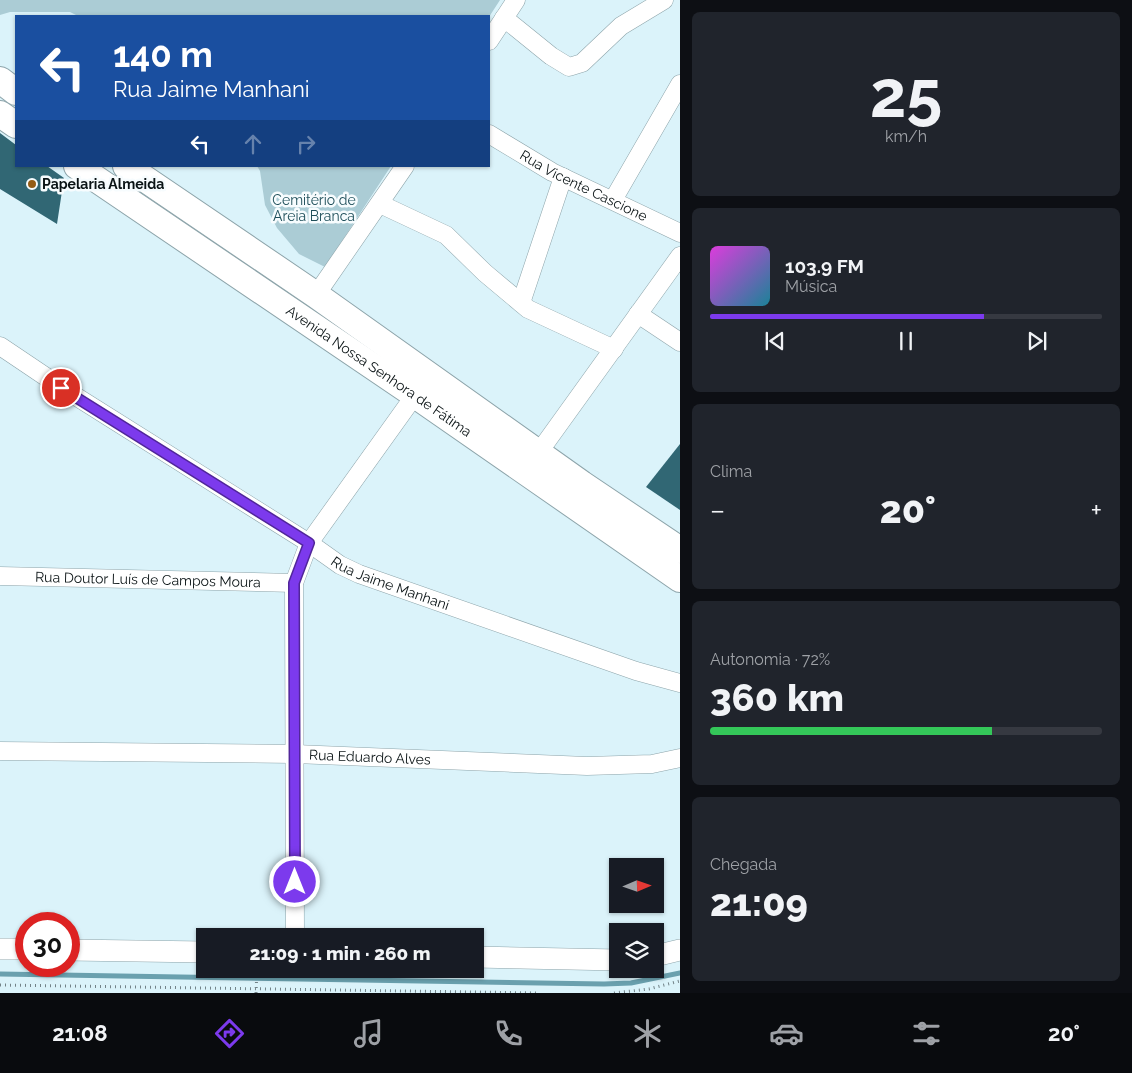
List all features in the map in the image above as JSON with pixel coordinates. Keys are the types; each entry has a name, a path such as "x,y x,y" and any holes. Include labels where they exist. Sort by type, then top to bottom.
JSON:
{"main road":[{"path":"0,80 15,91"},
{"path":"0,114 15,124"},
{"name":"Avenida Nossa Senhora de Fátima","path":"78,167 416,395 680,578"},
{"name":"Avenida Nossa Senhora de Fátima","path":"127,167 316,294 582,484 680,550"}],"street":[{"path":"490,39 516,0"},
{"path":"504,18 551,56 569,67 582,63 621,26 664,0"},
{"path":"613,200 680,84"},
{"name":"Rua Vicente Cascione","path":"490,135 563,177 680,233"},
{"path":"316,294 404,167"},
{"path":"520,303 563,177"},
{"path":"380,204 446,235 520,303 544,317 614,349"},
{"path":"539,452 680,256"},
{"path":"638,314 680,342"},
{"name":"Rua Jaime Manhani","path":"0,346 61,388 309,543 340,565 359,574 626,667 680,683"},
{"path":"295,928 294,583 309,543 416,395"},
{"name":"Rua Doutor Luís de Campos Moura","path":"0,576 294,583"},
{"name":"Rua Eduardo Alves","path":"0,751 296,754 587,766 652,764 680,758"},
{"path":"0,949 15,949"},
{"path":"80,950 196,952"},
{"path":"664,954 680,950"},
{"path":"484,957 609,960"}],"path":[{"path":"256,993 257,978"},
{"path":"614,993 649,989 680,981"},
{"path":"0,985 539,993"}],"green space":[{"path":"0,0 500,0 490,15 76,15 70,12 10,12 0,15"},
{"name":"Cemitério de Areia Branca","path":"258,167 390,167 325,267 299,254 277,228 265,205 260,171"}],"building":[{"name":"Papelaria Almeida","path":"0,133 15,144 15,167 48,167 64,178 57,224 0,189"},
{"path":"680,444 680,510 646,487"}],"waterway":[{"path":"0,974 604,984 631,983 680,973"}],"place":[{"name":"Papelaria Almeida","path":"32,184"}],"route":[{"path":"61,388 309,543 294,583 295,882"}]}
